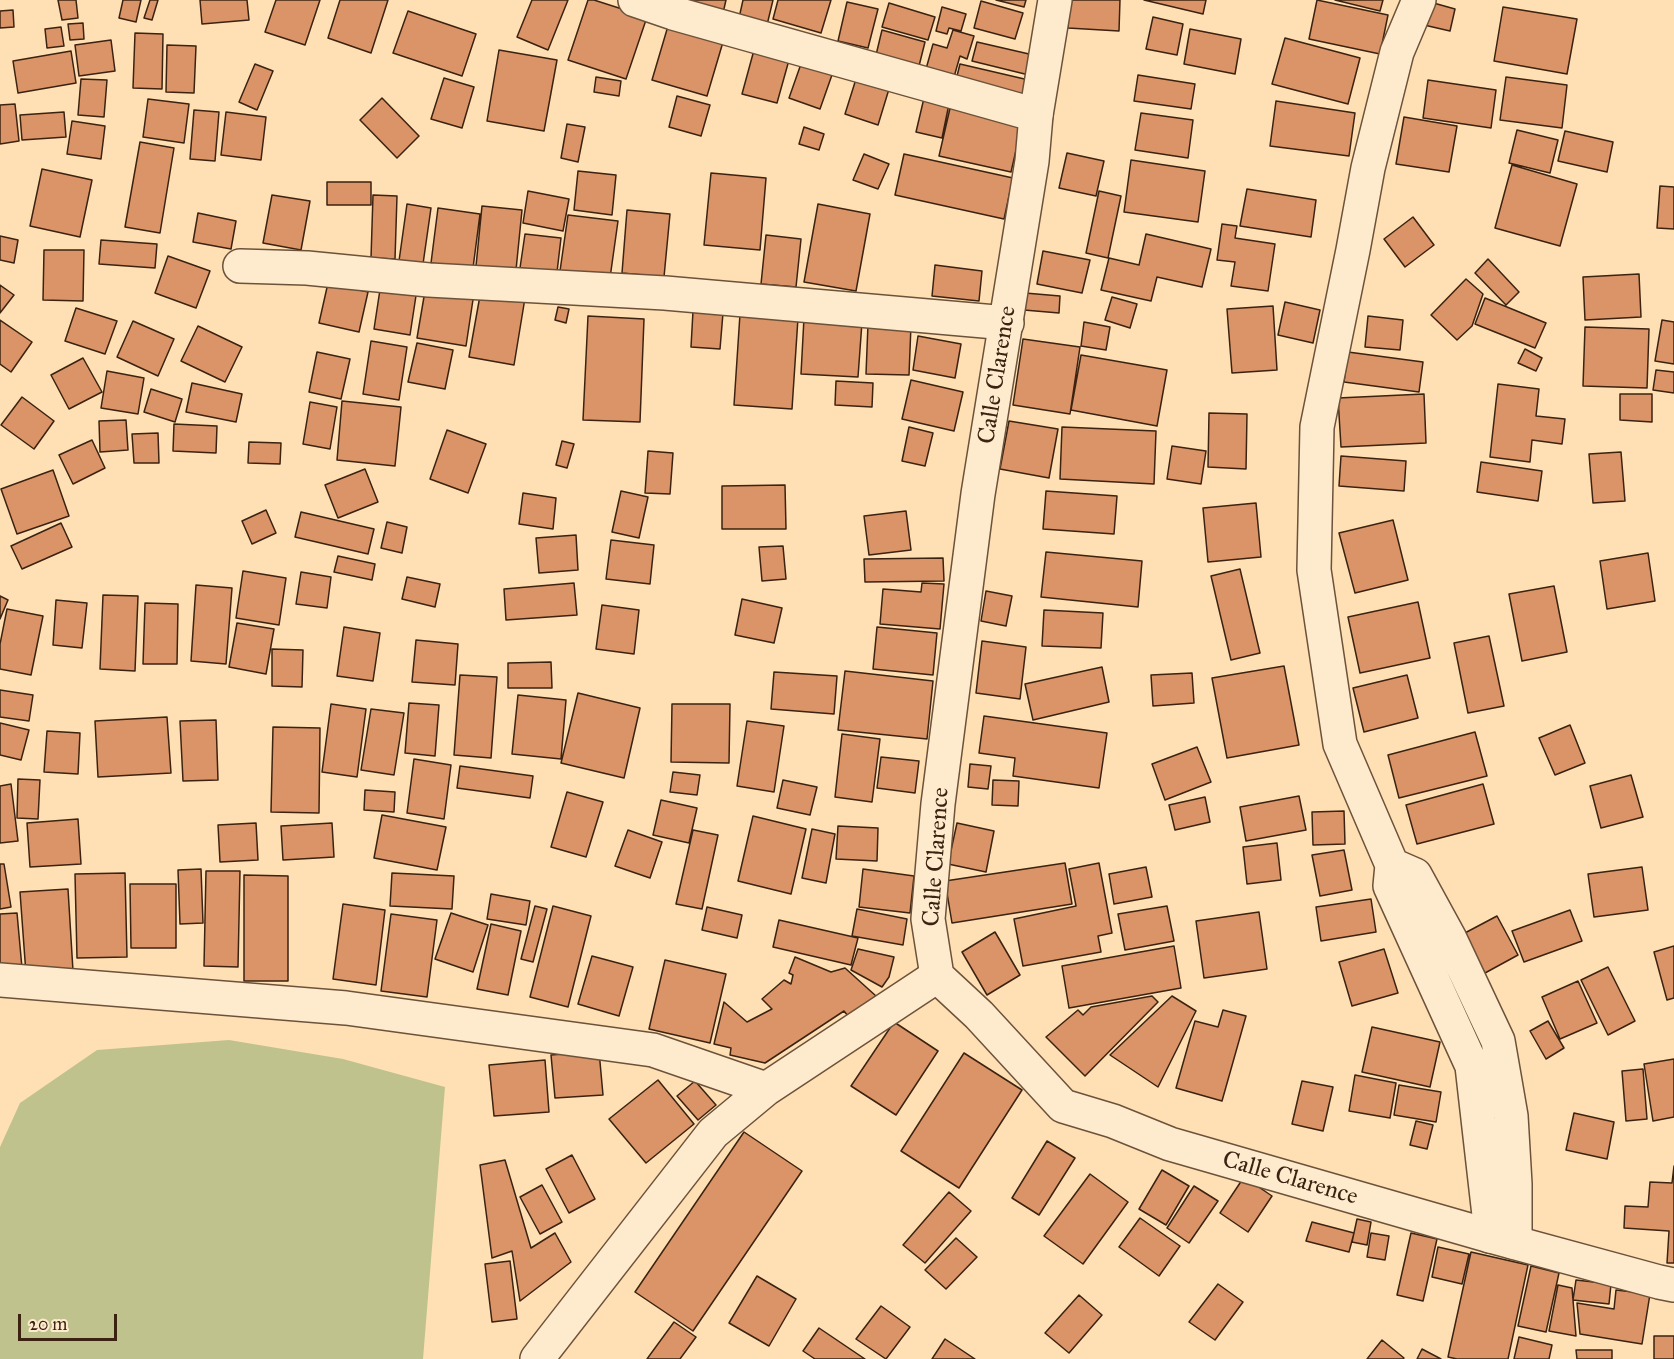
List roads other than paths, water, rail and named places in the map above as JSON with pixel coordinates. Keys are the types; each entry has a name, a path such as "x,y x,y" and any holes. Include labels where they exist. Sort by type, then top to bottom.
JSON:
{"street":[{"path":"635,0 673,13 1036,115"},
{"name":"Calle Clarence","path":"1056,0 1036,115 1032,161 978,494 936,820 928,920 937,976 979,1016 1063,1106 1113,1120 1170,1144 1502,1239 1674,1285"},
{"path":"1419,0 1397,52 1368,168 1317,427 1314,570 1340,744 1392,865 1390,886 1472,1066 1490,1224 1502,1239"},
{"path":"240,266 307,268 429,280 665,293 1006,323"},
{"path":"537,1359 713,1133 766,1089 937,976"},
{"path":"0,980 346,1008 653,1050 766,1089"}]}
